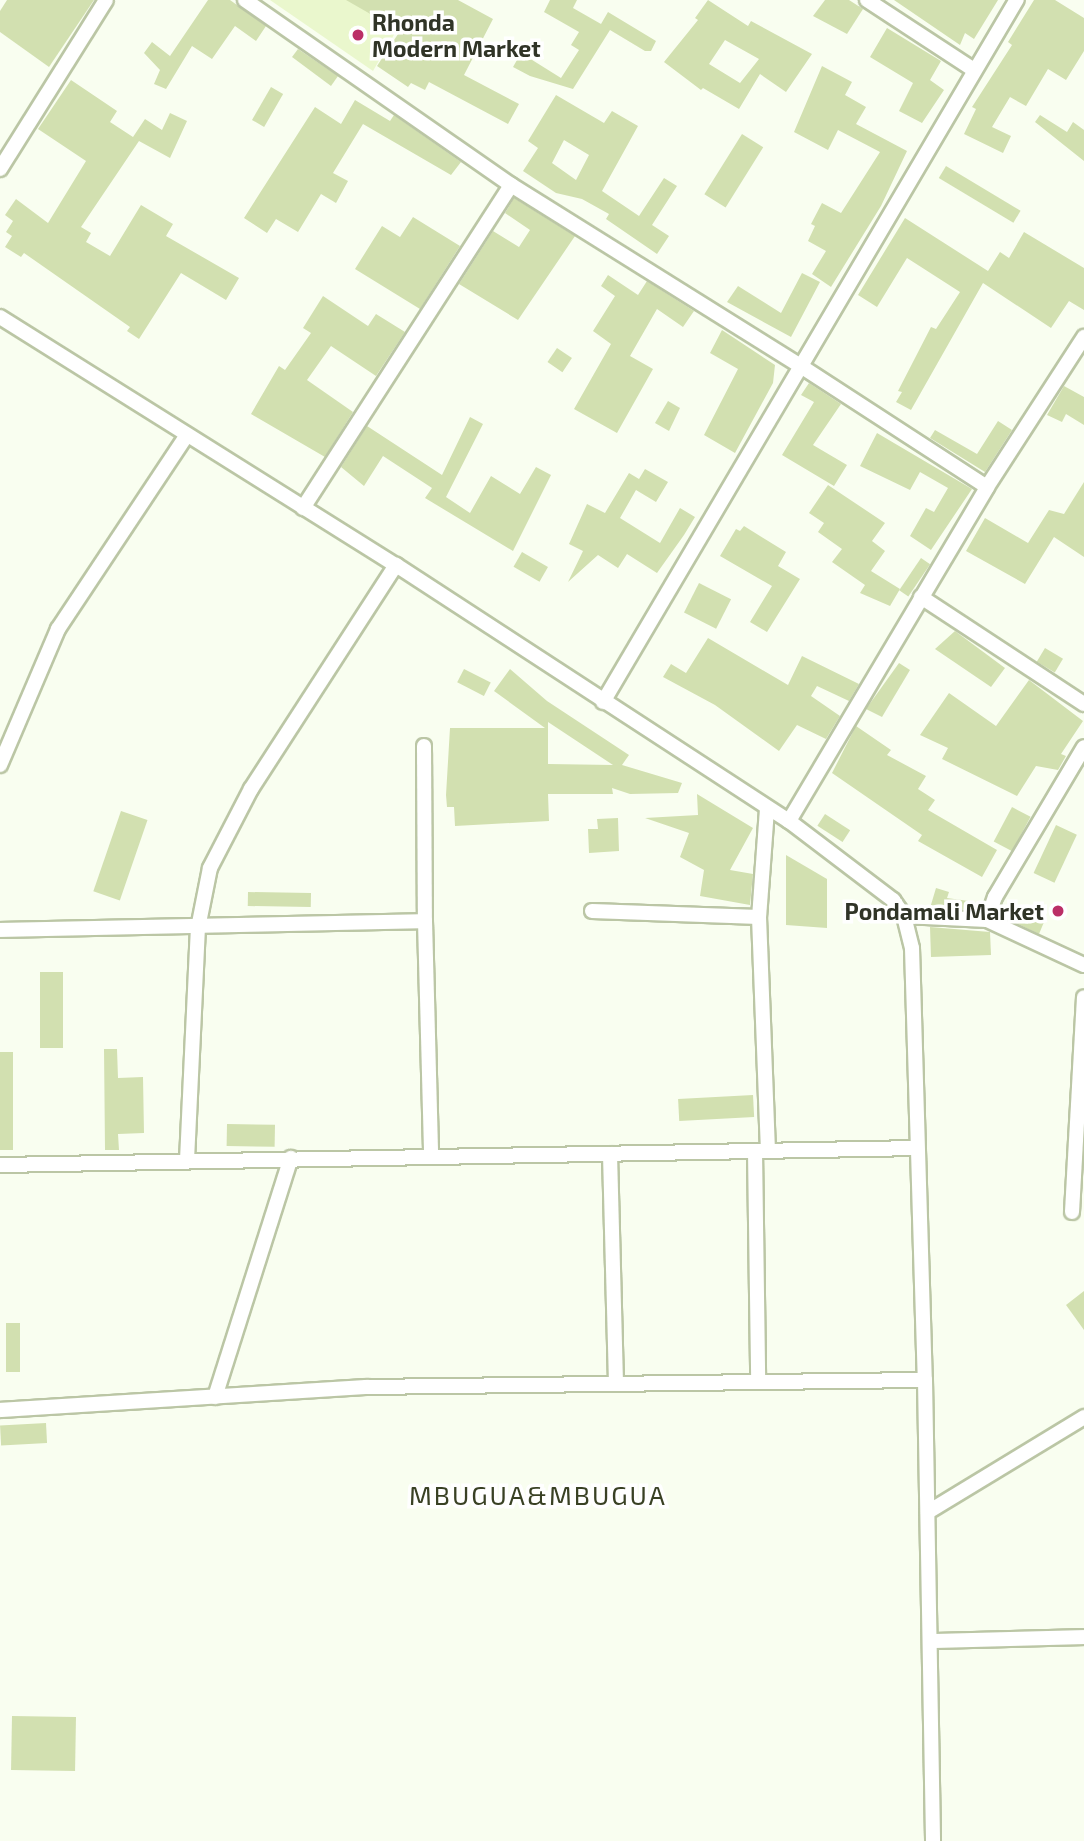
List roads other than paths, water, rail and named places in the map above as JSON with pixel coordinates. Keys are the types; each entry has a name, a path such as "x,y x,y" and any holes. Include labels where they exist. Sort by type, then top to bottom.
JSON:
{"street":[{"path":"0,169 106,0"},
{"path":"245,0 511,185 801,366 987,487"},
{"path":"867,0 974,70"},
{"path":"603,702 1017,0"},
{"path":"303,508 511,185"},
{"path":"0,317 396,565 789,821 893,900 904,916 912,948 915,1148 929,1512 933,1841"},
{"path":"789,821 987,487 1084,337"},
{"path":"0,765 58,629 187,435"},
{"path":"187,1160 198,928 210,868 251,789 396,565"},
{"path":"921,597 1084,704"},
{"path":"424,746 431,1155"},
{"path":"987,920 995,897 1084,747"},
{"path":"758,1380 761,1151 759,916 767,809"},
{"path":"592,911 759,916"},
{"path":"904,916 987,920 1084,965"},
{"path":"0,930 198,928 425,921"},
{"path":"1072,1212 1084,997"},
{"path":"0,1165 915,1148"},
{"path":"610,1154 616,1384"},
{"path":"215,1397 291,1158"},
{"path":"0,1410 366,1387 925,1380"},
{"path":"929,1512 1084,1417"},
{"path":"932,1641 1084,1637"}],"place":[{"name":"Rhonda Modern Market","path":"358,35"},
{"name":"Pondamali Market","path":"1058,911"}],"district":[{"name":"MBUGUA&MBUGUA","path":"538,1495"}]}
